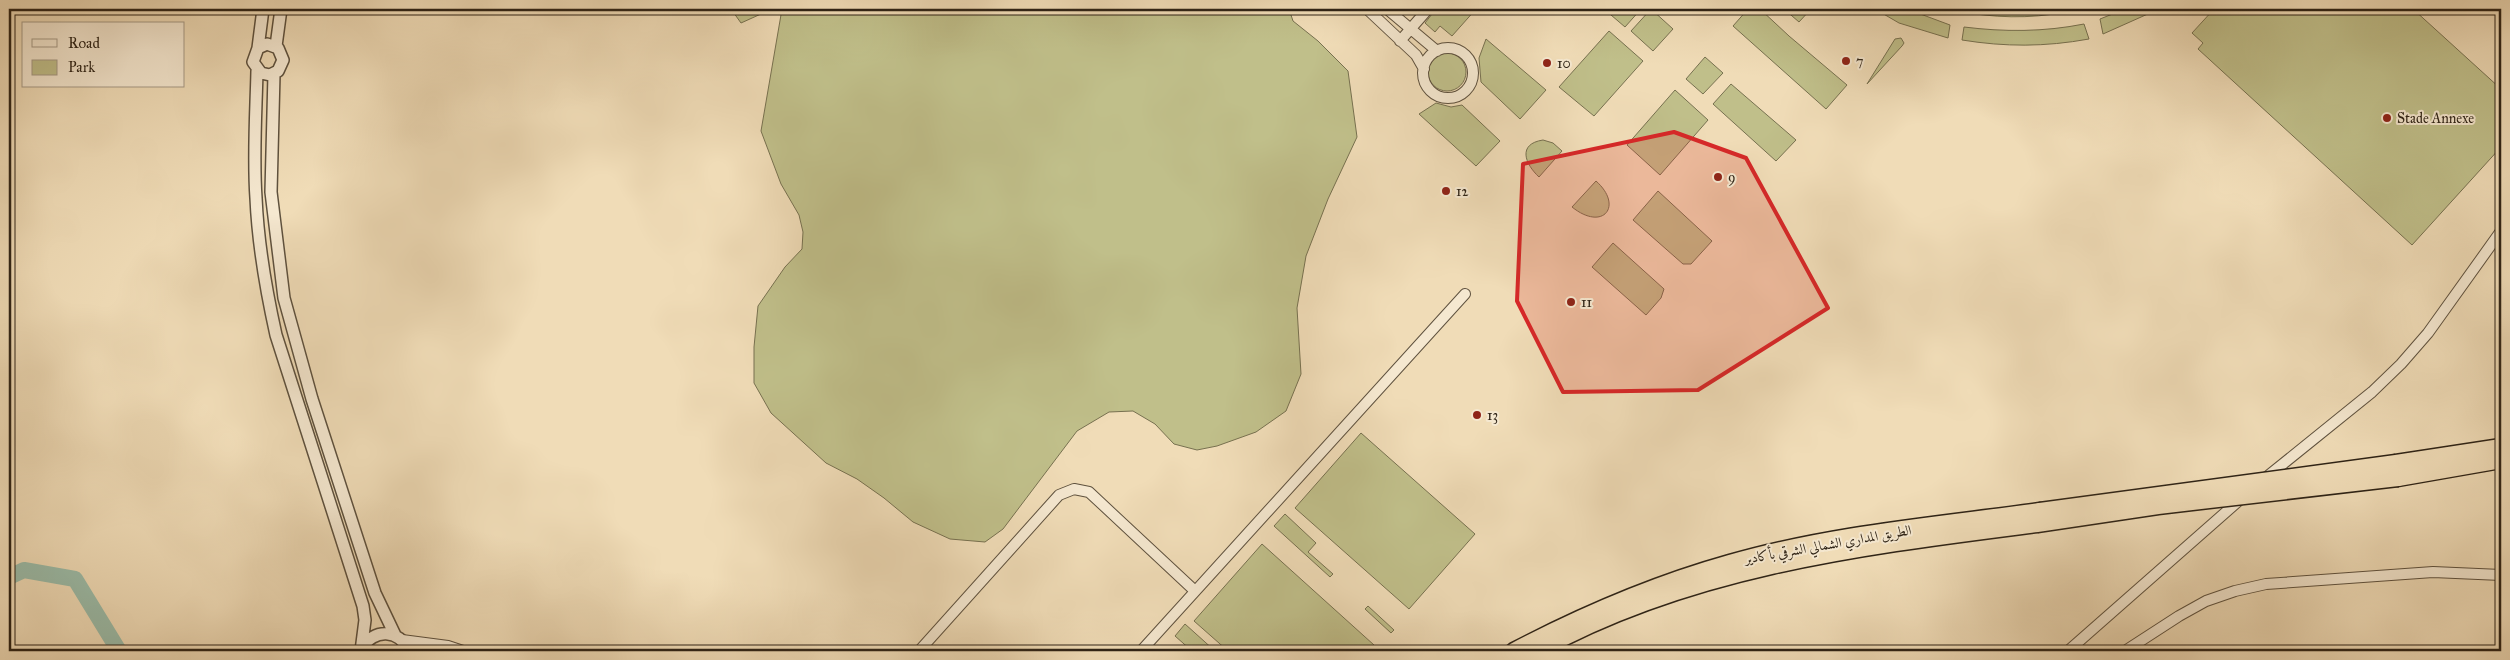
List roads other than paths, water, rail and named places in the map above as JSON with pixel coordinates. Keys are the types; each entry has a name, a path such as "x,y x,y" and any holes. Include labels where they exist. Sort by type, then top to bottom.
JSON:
{"highway":[{"path":"2397,470 2501,447"},
{"path":"2039,518 2167,505 2397,470 2501,460"},
{"name":"الطريق المداري الشمالي الشرقي بأكادير","path":"1514,651 1589,614 1627,598 1732,562 1800,546 2039,518"},
{"name":"الطريق المداري الشمالي الشرقي بأكادير","path":"1538,651 1626,610 1728,575 1802,558 2039,518"}],"street":[{"path":"263,9 258,48 253,62 257,71 256,197 260,252 276,335 363,606 365,620 361,651"},
{"path":"276,46 281,9"},
{"path":"1367,9 1416,55 1424,69"},
{"path":"1387,9 1437,51"},
{"path":"1400,41 1428,9"},
{"path":"257,71 266,75 274,74 281,68 283,60 281,52 276,46 267,44 258,48"},
{"path":"1456,49 1469,58 1474,76 1467,90 1462,95 1448,99 1434,94 1425,84 1424,69 1426,62 1437,51 1456,49"},
{"path":"274,74 271,192 284,298 312,399 375,593 408,651"},
{"path":"2068,651 2281,464 2389,376 2428,333 2501,231"},
{"path":"1141,651 1465,294"},
{"path":"919,651 1059,495 1074,489 1090,492 1195,591"},
{"path":"2125,651 2206,601 2235,590 2266,584 2433,572 2501,575"},
{"path":"361,651 364,644 375,635 382,633 464,651"}],"waterway":[{"path":"9,577 24,570 75,579 119,651"}],"place":[{"name":"7","path":"1846,61"},
{"name":"10","path":"1547,63"},
{"name":"Stade Annexe","path":"2387,118"},
{"name":"9","path":"1718,177"},
{"name":"12","path":"1446,191"},
{"name":"11","path":"1571,302"},
{"name":"13","path":"1477,415"}]}
